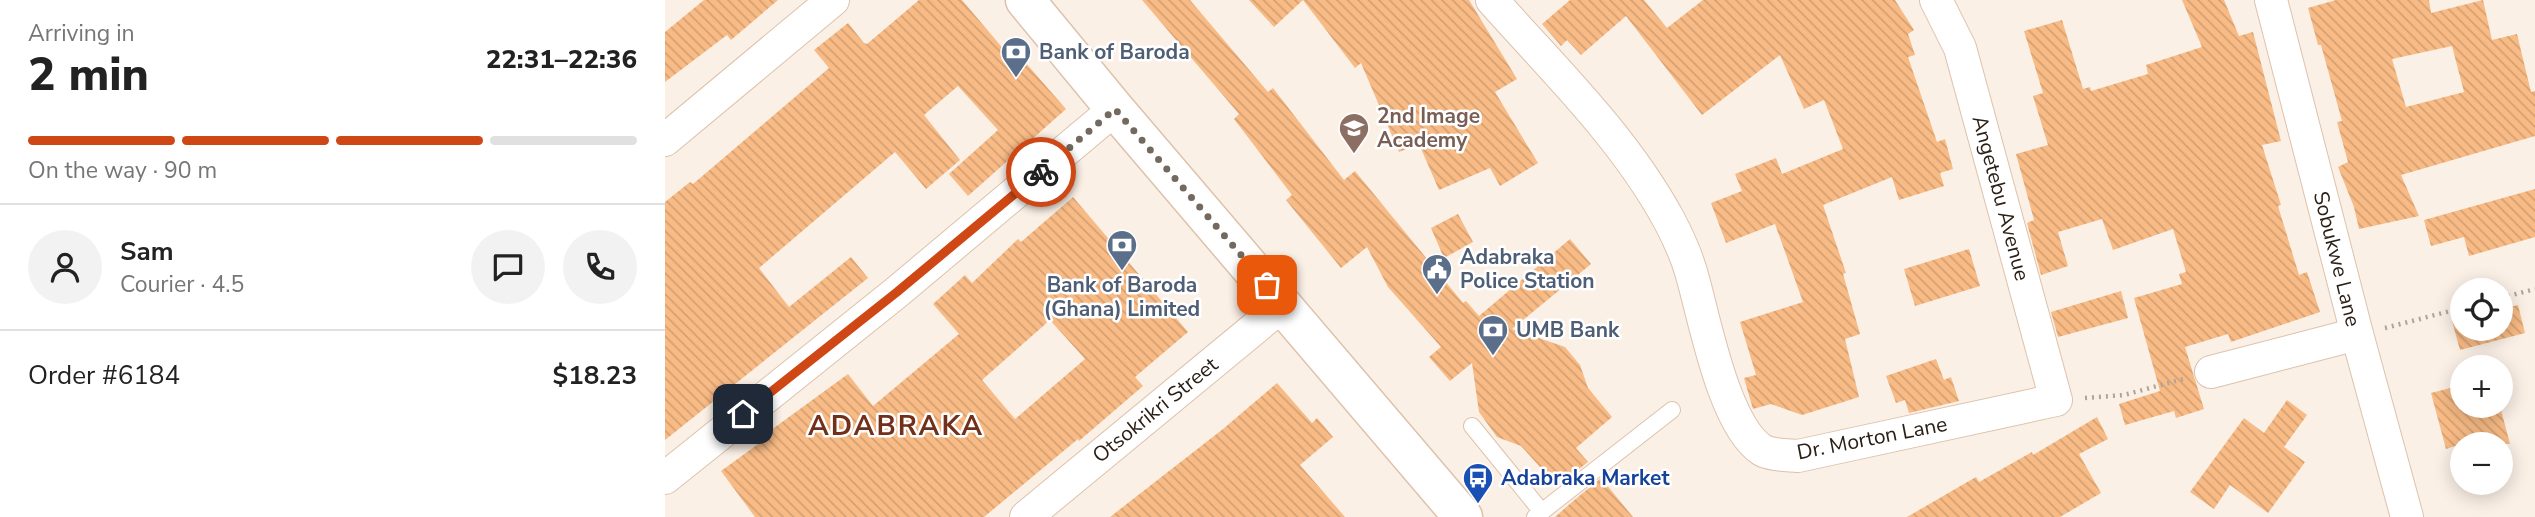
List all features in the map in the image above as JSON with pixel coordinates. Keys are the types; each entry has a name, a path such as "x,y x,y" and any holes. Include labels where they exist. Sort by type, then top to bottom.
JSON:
{"main road":[{"path":"1025,0 1115,109 1284,304 1449,512"}],"street":[{"path":"665,140 833,0"},
{"name":"Dr. Morton Lane","path":"1492,0 1627,152 1669,220 1692,275 1708,338 1732,408 1746,432 1762,451 1798,456 2056,400"},
{"name":"Angetebu Avenue","path":"1935,0 1960,48 2056,400"},
{"name":"Sobukwe Lane","path":"2270,0 2407,517"},
{"path":"665,478 897,292 1115,109"},
{"name":"Otsokrikri Street","path":"1026,517 1284,304"},
{"path":"2211,372 2357,334"}],"lane":[{"path":"1472,426 1539,514 1672,410"}],"path":[{"path":"2513,295 2535,289"},
{"path":"2357,334 2450,311"},
{"path":"2056,400 2124,395 2211,372"}],"building":[{"path":"704,0 778,0 731,40 727,35 665,82 665,32"},
{"path":"919,0 962,0 1011,58 1017,53 1066,109 968,196 949,174 998,130 958,86 924,115 960,160 926,189 895,152 759,268 789,307 851,257 868,278 665,440 665,202 690,182 693,184 829,68 814,50 848,23 867,44"},
{"path":"1142,0 1190,0 1268,92 1273,88 1344,180 1355,171 1463,303 1466,301 1479,316 1570,239 1591,264 1512,329 1565,347 1580,365 1588,388 1612,417 1576,448 1588,462 1557,486 1521,446 1497,437 1479,412 1472,363 1450,381 1429,357 1441,347 1388,287 1367,247 1341,268 1286,200 1292,195 1234,119 1239,114"},
{"path":"1249,0 1303,0 1274,27"},
{"path":"1303,0 1469,0 1517,79 1495,92 1538,163 1500,186 1490,168 1439,190 1419,144 1399,152 1361,63 1355,68"},
{"path":"1570,0 1644,0 1667,28 1703,0 1895,0 1914,30 1908,34 1915,55 1908,57 1937,142 1945,139 1953,169 1940,173 1944,186 1899,200 1892,177 1823,205 1846,273 1843,274 1860,334 1845,339 1859,397 1802,415 1771,404 1753,409 1744,378 1756,375 1740,322 1803,302 1775,224 1726,243 1711,203 1742,191 1735,174 1776,158 1782,174 1843,149 1824,100 1804,109 1780,55 1702,115 1626,16 1581,55 1567,40 1561,46 1542,24"},
{"path":"2182,0 2224,0 2239,36 2253,32 2281,141 2262,145 2299,275 2307,272 2320,312 2231,342 2228,334 2185,347 2204,409 2176,418 2174,411 2125,425 2119,404 2160,391 2134,298 2182,284 2179,274 2186,272 2173,229 2113,250 2102,219 2058,232 2068,266 2041,275 2027,223 2034,220 2016,154 2048,145 2033,96 2043,93 2024,31 2062,20 2083,89 2090,87 2091,91 2148,74 2146,65 2202,47"},
{"path":"2336,0 2429,0 2431,13 2483,0 2492,40 2517,34 2531,92 2535,91 2535,136 2401,175 2419,216 2359,229 2354,207 2338,167 2348,162 2337,122 2342,121 2308,8","holes":["2452,46 2464,92 2406,107 2392,59"]},
{"path":"2535,189 2535,237 2469,256 2464,237 2431,246 2424,220"},
{"path":"1073,197 1188,332 1135,377 1143,386 984,517 755,517 721,471 769,436 767,433 848,374 873,406 959,334 933,304 965,275 972,283 1018,239 1021,242","holes":["1050,320 1085,359 1015,419 982,380"]},
{"path":"1458,214 1473,242 1444,258 1431,228"},
{"path":"1969,249 1980,286 1915,306 1904,269"},
{"path":"2121,291 2128,318 2058,337 2051,312"},
{"path":"2518,305 2525,333 2513,336 2513,306"},
{"path":"2458,341 2494,341 2460,350"},
{"path":"1936,359 1944,380 1951,377 1959,401 1909,413 1905,400 1896,403 1886,376"},
{"path":"1277,383 1312,423 1317,418 1333,437 1300,465 1345,517 1110,517 1223,429"},
{"path":"2450,388 2450,418 2503,418 2507,432 2450,432 2450,448 2446,449 2431,393"},
{"path":"2287,400 2307,415 2284,447 2305,462 2268,513 2230,485 2214,509 2190,492 2244,418 2264,433"},
{"path":"2097,417 2108,439 2079,454 2101,493 2060,517 1907,517 1976,477 1979,482 2032,452 2033,455"},
{"path":"1601,478 1633,517 1555,517 1572,502"}],"way so far":[{"path":"1041,172 1115,109 1267,285"}],"place":[{"name":"Bank of Baroda","path":"1016,79"},
{"name":"2nd Image Academy","path":"1354,155"},
{"name":"Bank of Baroda (Ghana) Limited","path":"1122,272"},
{"name":"Adabraka Police Station","path":"1437,296"},
{"name":"UMB Bank","path":"1493,357"},
{"name":"Adabraka Market","path":"1478,505"}],"district":[{"name":"ADABRAKA","path":"896,425"}],"route":[{"path":"743,414 897,292 1041,172"}]}
